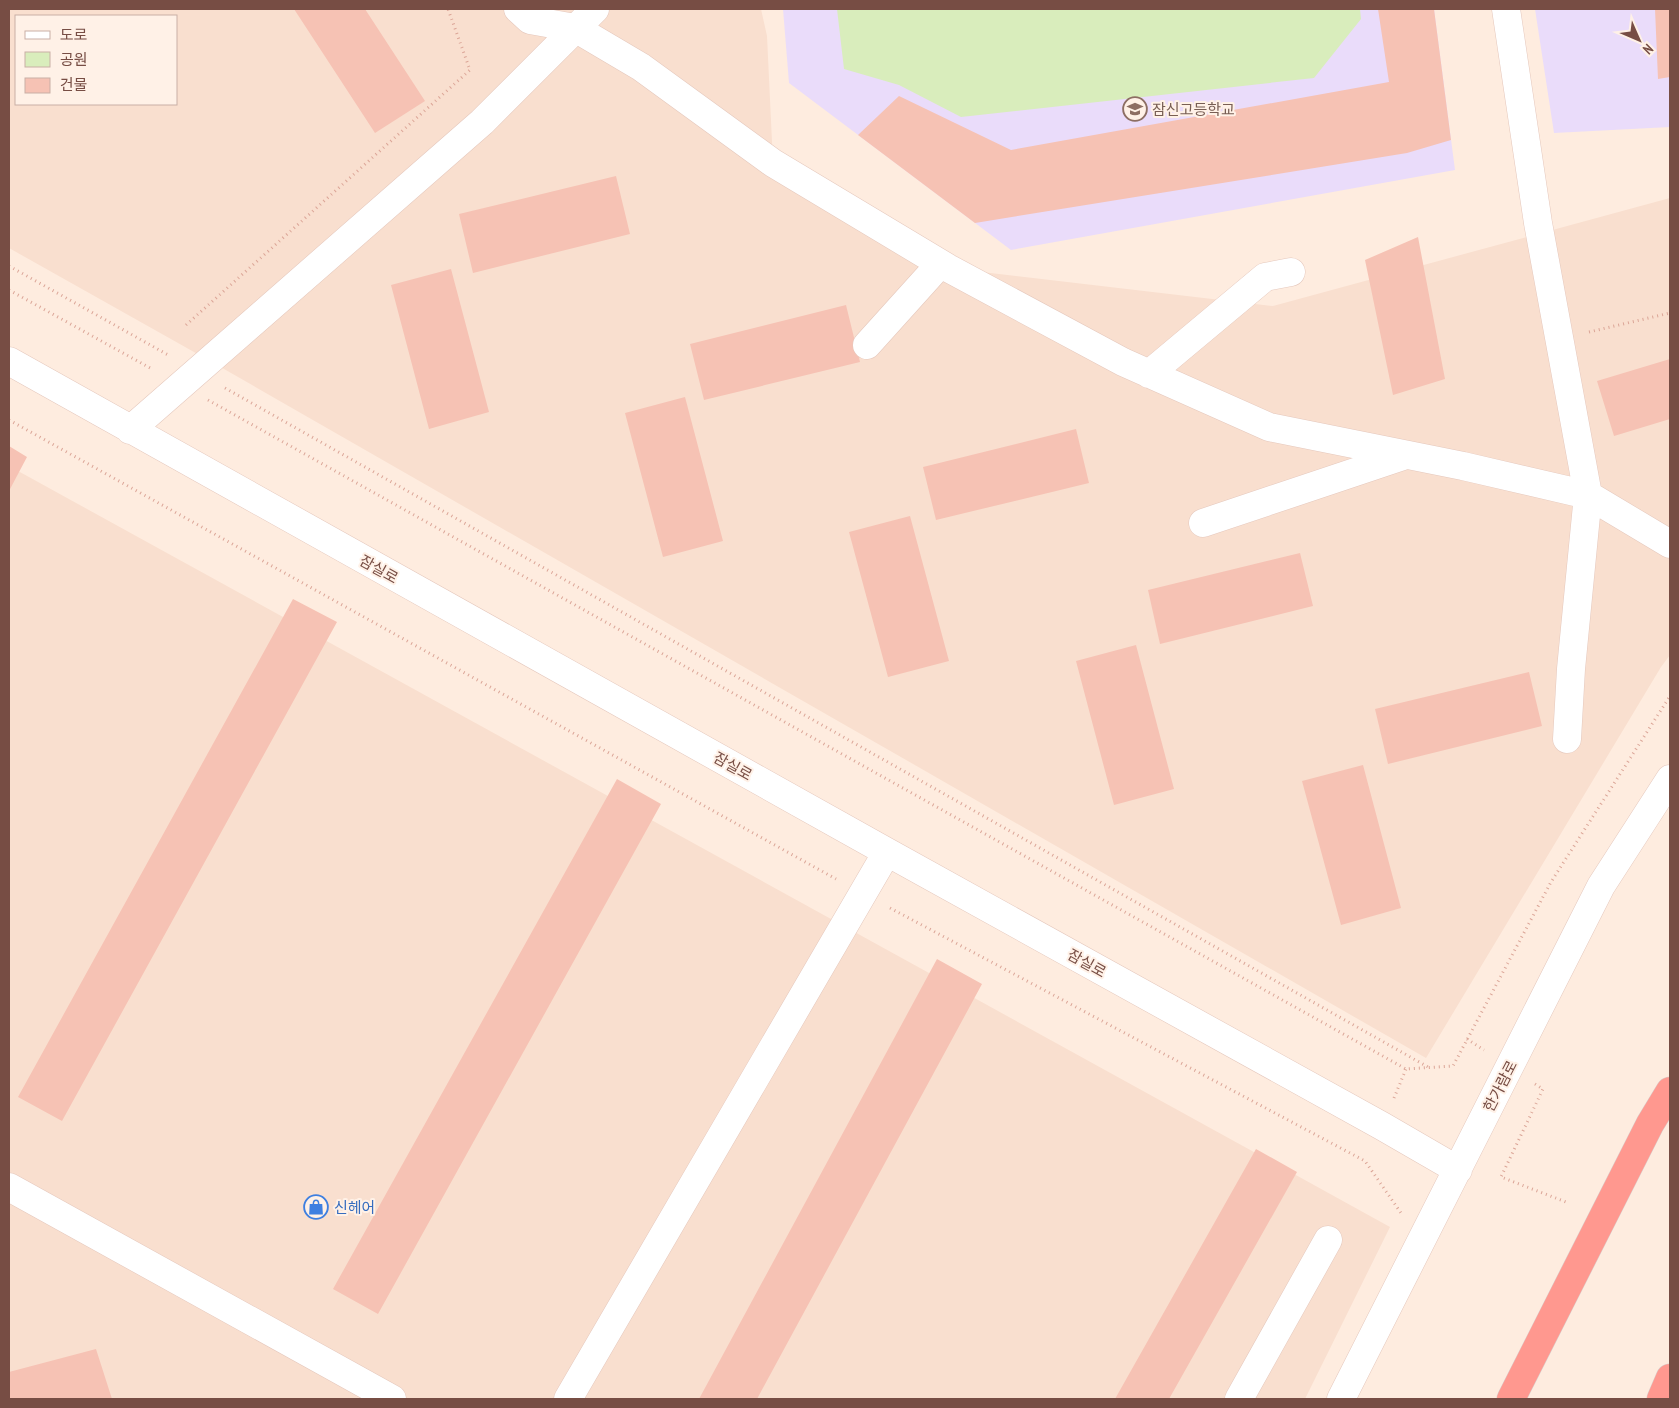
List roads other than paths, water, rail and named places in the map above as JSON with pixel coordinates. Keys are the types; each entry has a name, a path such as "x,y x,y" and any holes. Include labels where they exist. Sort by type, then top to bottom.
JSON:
{"highway":[{"path":"1511,1399 1650,1124 1670,1092"},
{"path":"1661,1399 1670,1378"}],"street":[{"path":"518,9 530,20 575,28 641,67 773,163 940,264 1114,358 1269,427 1407,454 1588,495 1670,544"},
{"path":"130,430 482,122 595,9"},
{"path":"1506,9 1538,223 1588,495 1571,669 1567,738"},
{"path":"867,345 940,264"},
{"path":"1149,374 1265,277 1291,272"},
{"name":"잠실로","path":"9,361 1458,1170"},
{"path":"1203,523 1407,454"},
{"name":"한가람로","path":"1341,1399 1601,886 1670,779"},
{"path":"568,1399 886,852"},
{"path":"9,1188 392,1399"},
{"path":"1239,1399 1328,1240"}],"place":[{"name":"잠신고등학교","path":"1135,109"},
{"name":"신헤어","path":"316,1207"}]}
